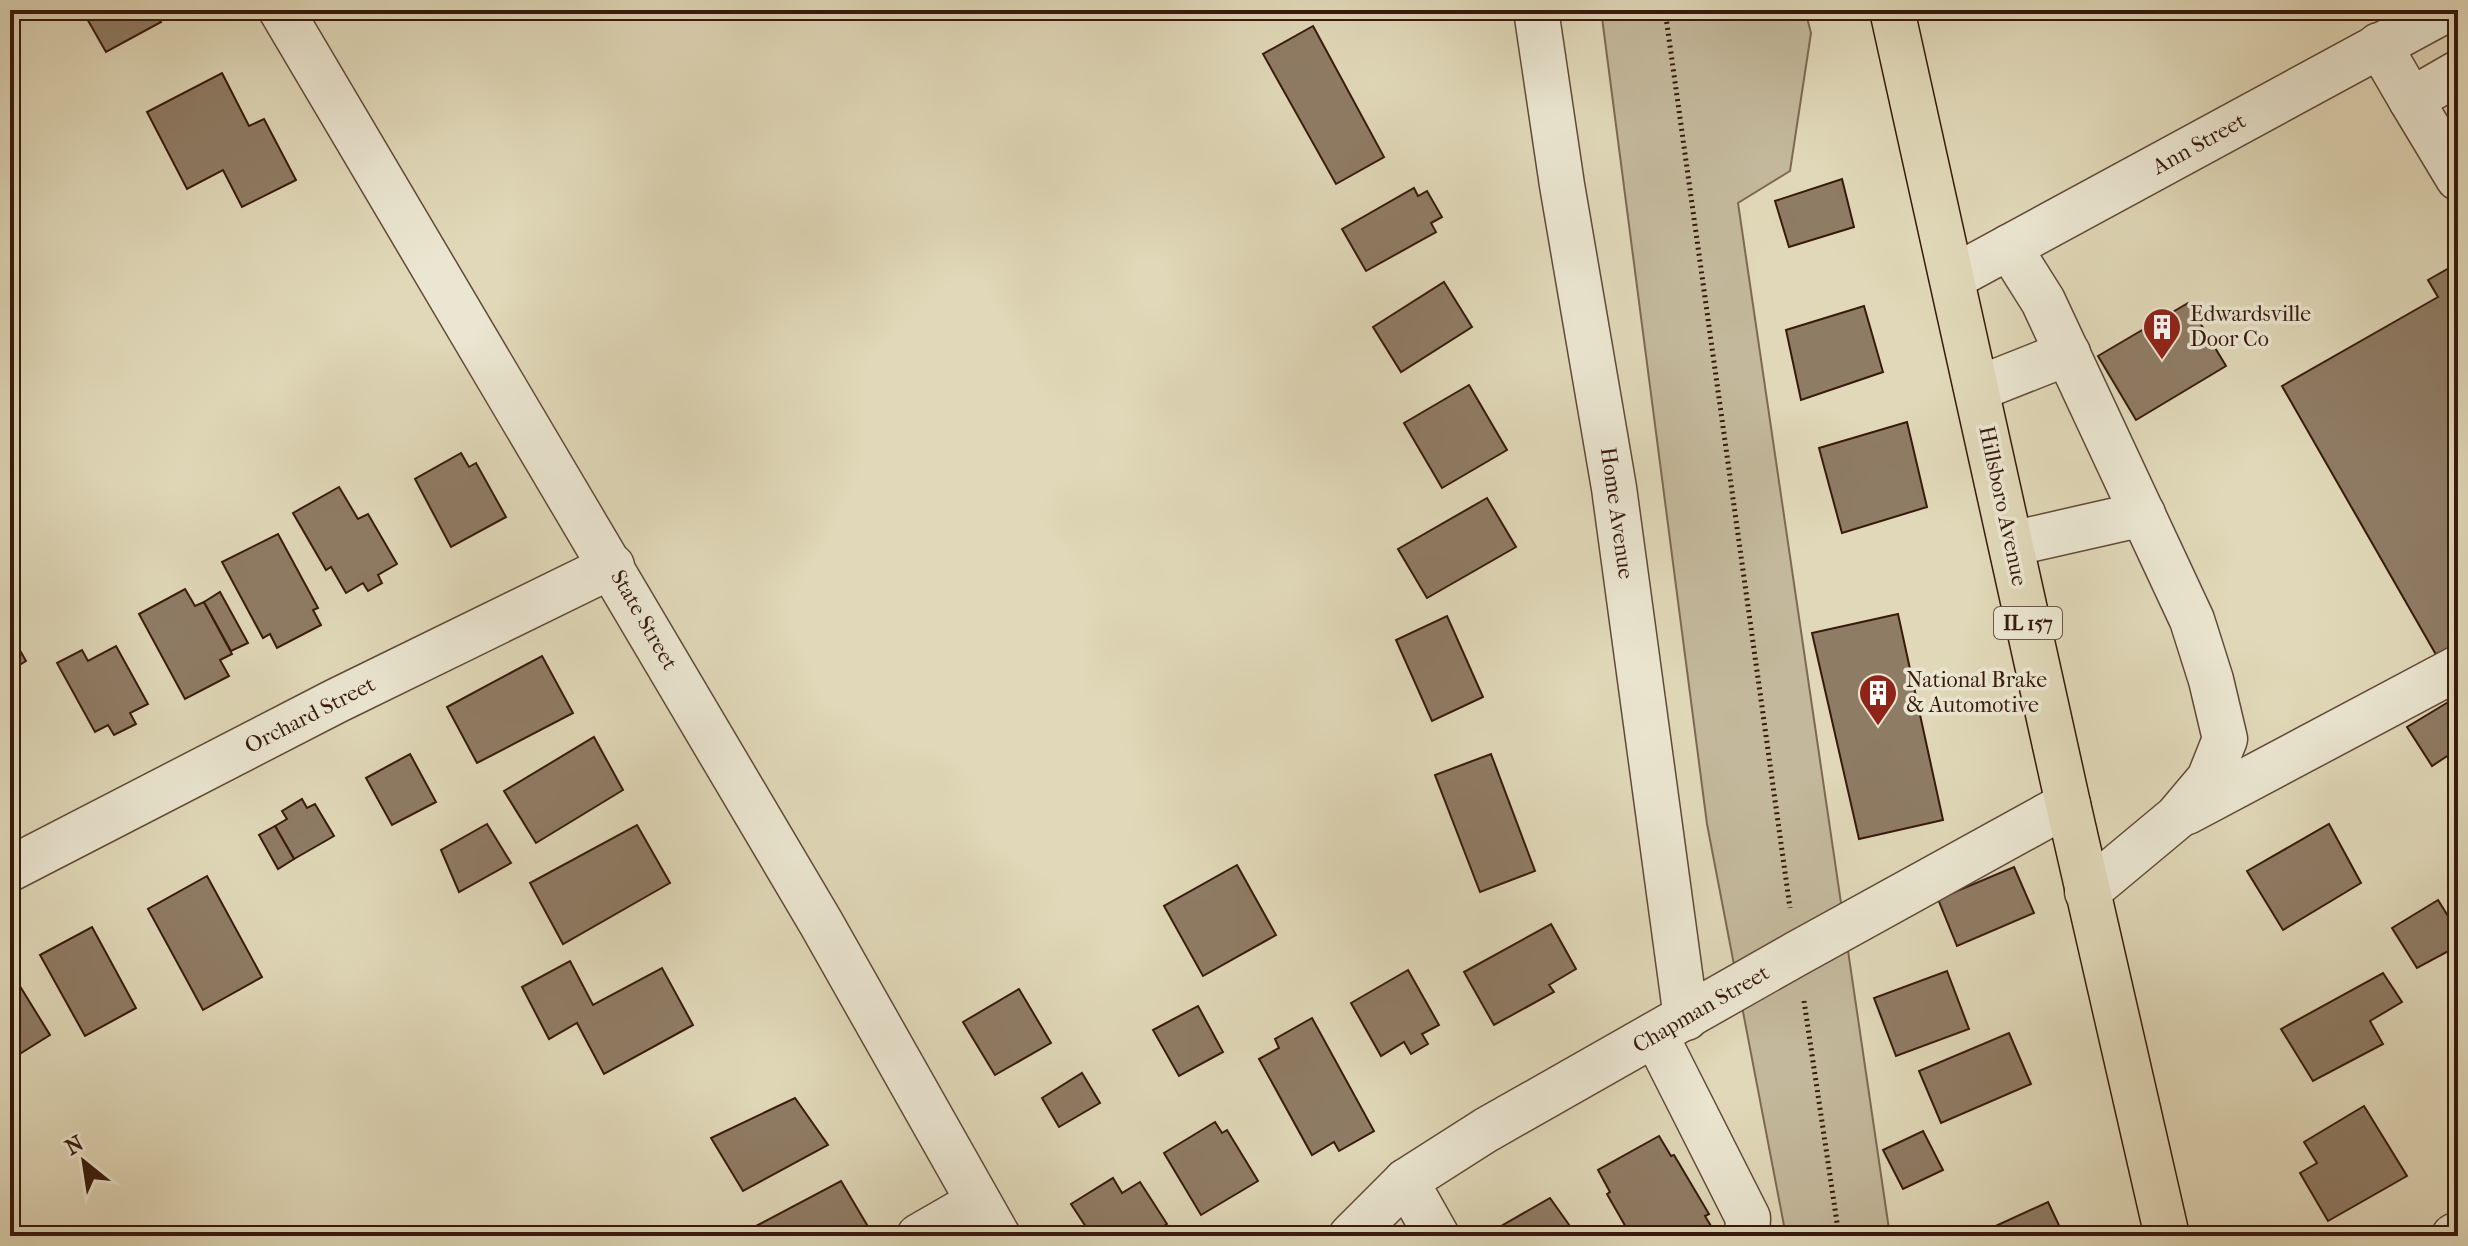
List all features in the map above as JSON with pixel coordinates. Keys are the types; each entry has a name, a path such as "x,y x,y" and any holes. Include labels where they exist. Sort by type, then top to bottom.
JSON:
{"main road":[{"name":"Hillsboro Avenue","path":"1892,10 2087,892 2167,1236"}],"street":[{"name":"State Street","path":"281,10 821,923 988,1219"},
{"name":"Home Avenue","path":"1536,10 1562,185 1614,488 1671,1027 1748,1218 1747,1236"},
{"name":"Ann Street","path":"1952,278 2446,10"},
{"path":"2379,45 2458,178"},
{"path":"2411,100 2458,73"},
{"path":"2009,247 2043,301 2192,620 2225,739 2209,779 2177,817 2087,892"},
{"path":"1977,389 2068,353"},
{"path":"2011,544 2143,514"},
{"name":"Orchard Street","path":"10,869 336,701 612,566"},
{"path":"2177,817 2458,668"},
{"name":"Chapman Street","path":"1351,1236 1406,1181 1486,1130 2068,804"},
{"path":"1406,1181 1437,1236"},
{"path":"919,1236 988,1219"}],"path":[{"path":"1665,10 1792,922"},
{"path":"1803,996 1839,1236"}],"shaded area":[{"path":"1601,10 1805,10 1811,33 1790,171 1738,203 1890,1236 1786,1236 1707,824"}],"building":[{"path":"82,10 155,10 161,22 106,52"},
{"path":"1313,26 1384,157 1336,184 1263,54"},
{"path":"222,73 249,126 264,119 296,180 242,207 223,170 187,189 147,112"},
{"path":"1842,179 1854,227 1789,247 1775,201"},
{"path":"1414,188 1418,196 1427,191 1442,217 1431,223 1436,232 1366,271 1342,229"},
{"path":"2458,263 2458,655 2442,665 2282,386 2438,297 2428,280"},
{"path":"1444,282 1472,327 1401,372 1373,327"},
{"name":"Edwardsville Door Co","path":"2188,303 2226,366 2136,420 2098,356"},
{"path":"1864,306 1883,372 1801,400 1786,330"},
{"path":"1469,385 1507,450 1442,488 1404,423"},
{"path":"1907,422 1927,507 1842,533 1819,448"},
{"path":"461,453 469,467 476,463 506,517 451,547 415,479"},
{"path":"339,487 358,519 368,514 397,564 378,575 382,583 368,591 363,583 346,593 331,567 326,570 293,513"},
{"path":"1487,498 1516,547 1427,598 1398,549"},
{"path":"278,534 318,608 313,610 321,625 277,648 270,634 263,638 222,562"},
{"path":"185,589 195,606 204,602 232,654 220,660 229,676 185,699 139,614"},
{"path":"220,592 248,643 231,651 204,602"},
{"name":"National Brake & Automotive","path":"1898,614 1943,820 1859,839 1812,633"},
{"path":"1447,616 1483,697 1432,721 1396,640"},
{"path":"10,633 26,661 10,671"},
{"path":"116,646 148,704 130,713 136,724 114,735 108,725 95,732 57,663 82,650 88,661"},
{"path":"542,656 573,713 477,763 447,707"},
{"path":"2450,701 2458,712 2458,749 2432,766 2407,727"},
{"path":"594,737 623,790 536,843 504,791"},
{"path":"410,754 436,802 392,825 366,778"},
{"path":"1491,754 1535,871 1480,892 1435,775"},
{"path":"302,799 307,808 315,804 334,836 294,859 275,826 287,819 282,811"},
{"path":"487,824 511,863 459,892 441,850"},
{"path":"2329,824 2361,883 2283,930 2247,871"},
{"path":"637,825 670,883 563,944 530,883"},
{"path":"275,826 294,859 278,869 259,835"},
{"path":"1237,865 1276,935 1203,976 1164,906"},
{"path":"2014,867 2034,913 1957,946 1938,899"},
{"path":"207,876 262,977 203,1010 148,909"},
{"path":"2438,900 2458,932 2458,946 2417,968 2392,928"},
{"path":"1551,924 1576,969 1549,985 1554,992 1494,1025 1464,972"},
{"path":"92,927 136,1008 85,1036 40,955"},
{"path":"570,961 593,1005 662,968 693,1025 604,1074 577,1023 549,1039 522,987"},
{"path":"10,970 50,1035 10,1060"},
{"path":"1408,970 1439,1025 1422,1034 1428,1044 1411,1054 1404,1042 1381,1056 1351,1003"},
{"path":"1947,971 1969,1029 1896,1056 1874,998"},
{"path":"2383,973 2402,1002 2370,1021 2383,1044 2313,1081 2281,1029"},
{"path":"1019,989 1051,1043 995,1075 963,1022"},
{"path":"1198,1006 1223,1052 1179,1076 1153,1030"},
{"path":"1312,1018 1374,1131 1339,1151 1334,1142 1312,1155 1259,1059 1279,1048 1275,1039"},
{"path":"2009,1033 2031,1084 1941,1123 1919,1071"},
{"path":"1082,1073 1100,1103 1059,1127 1042,1098"},
{"path":"795,1098 828,1145 743,1191 711,1138"},
{"path":"2364,1106 2407,1176 2328,1221 2300,1173 2317,1163 2304,1142"},
{"path":"1215,1122 1222,1133 1227,1130 1258,1181 1201,1215 1164,1153"},
{"path":"1923,1131 1943,1170 1903,1189 1883,1150"},
{"path":"1659,1136 1709,1214 1705,1216 1717,1236 1631,1236 1607,1194 1610,1192 1598,1170"},
{"path":"1113,1178 1122,1193 1140,1182 1167,1224 1148,1236 1130,1236 1127,1232 1120,1236 1092,1236 1071,1204"},
{"path":"841,1181 870,1230 860,1236 762,1236 756,1226"},
{"path":"1550,1198 1577,1236 1491,1236 1489,1233"},
{"path":"2048,1202 2064,1236 1992,1236 1989,1229"}],"place":[{"name":"Edwardsville Door Co","path":"2162,361"},
{"name":"National Brake & Automotive","path":"1878,727"}]}
